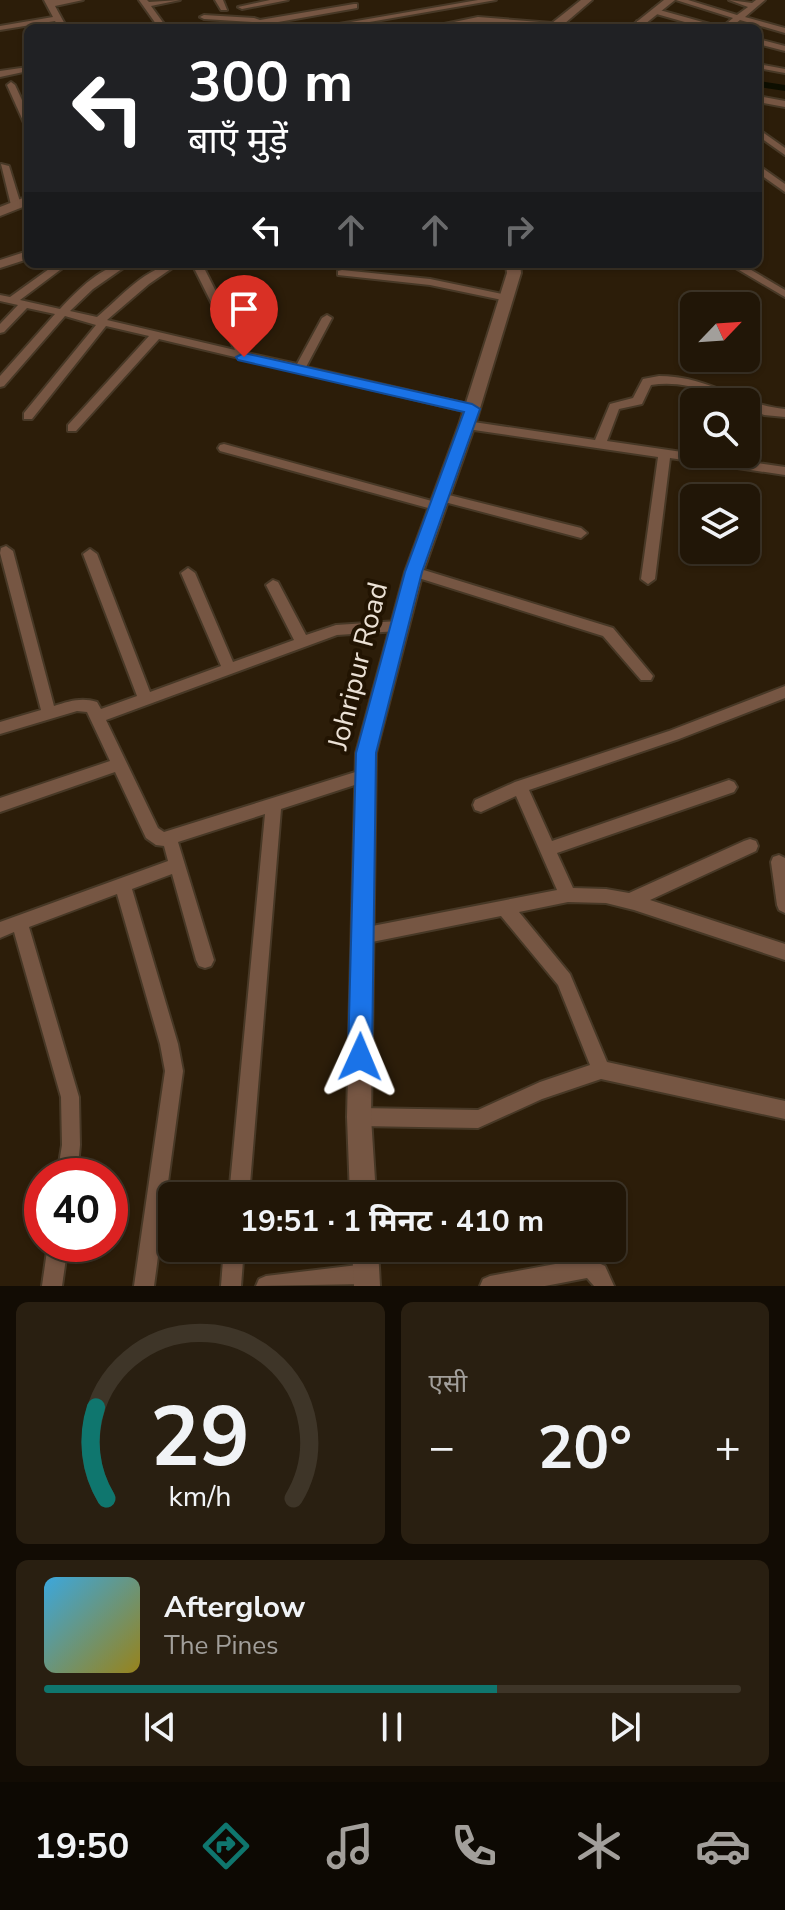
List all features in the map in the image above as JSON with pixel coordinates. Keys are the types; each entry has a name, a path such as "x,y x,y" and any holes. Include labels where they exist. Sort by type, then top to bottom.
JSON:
{"street":[{"path":"61,24 49,2 79,0"},
{"path":"145,2 176,0"},
{"path":"242,7 284,0"},
{"path":"419,0 429,10"},
{"path":"344,24 492,0"},
{"path":"559,24 587,0"},
{"path":"640,24 670,0"},
{"path":"680,0 760,24"},
{"path":"733,0 757,3"},
{"path":"145,2 160,24"},
{"path":"270,24 351,3 371,24"},
{"path":"731,24 757,3"},
{"path":"656,11 700,24"},
{"path":"204,17 258,24"},
{"path":"0,28 58,18"},
{"path":"454,24 478,20 522,24"},
{"path":"762,24 785,31"},
{"path":"762,42 785,49"},
{"path":"762,67 785,71"},
{"path":"0,74 24,70"},
{"path":"11,85 24,109"},
{"path":"762,100 785,104"},
{"path":"762,135 785,152"},
{"path":"0,212 22,203 4,166"},
{"path":"762,171 785,189"},
{"path":"0,264 24,256"},
{"path":"6,299 56,268"},
{"path":"0,383 63,313 100,279 118,268"},
{"path":"28,416 100,322 145,282 167,268"},
{"path":"199,268 244,357"},
{"name":"Johripur Road","path":"362,1182 359,1117 366,753 414,572 470,417 513,268"},
{"path":"741,268 785,294"},
{"path":"342,273 430,282 507,298"},
{"path":"6,299 299,370 470,417 600,443 785,471"},
{"path":"0,330 25,304"},
{"path":"299,370 327,318"},
{"path":"72,428 155,336"},
{"path":"600,443 614,407 638,401 647,382 658,379 704,388"},
{"path":"760,409 785,413"},
{"path":"224,448 440,502 581,533"},
{"path":"648,579 665,452"},
{"path":"6,551 49,713"},
{"path":"90,554 146,700"},
{"path":"414,572 608,632 646,676"},
{"path":"188,573 229,669"},
{"path":"273,585 302,642"},
{"path":"99,716 336,630 398,626"},
{"path":"481,805 520,787 674,735 785,692"},
{"path":"0,728 89,704 99,716 152,833 157,838 170,840 365,775"},
{"path":"0,805 120,764"},
{"path":"520,787 568,895"},
{"path":"548,849 729,787"},
{"path":"240,1182 273,807"},
{"path":"170,840 205,960"},
{"path":"630,901 750,846"},
{"path":"779,862 785,905"},
{"path":"0,930 176,865"},
{"path":"122,884 169,1044 174,1071 144,1286"},
{"path":"362,936 568,895 606,896 785,952"},
{"path":"506,909 564,980 601,1070"},
{"path":"20,923 70,1097 69,1158"},
{"path":"359,1117 478,1119 540,1091 601,1070 785,1110"},
{"path":"52,1286 55,1262"},
{"path":"231,1286 233,1262"},
{"path":"490,1286 588,1268 598,1273 604,1286"},
{"path":"266,1286 366,1280"}],"waterway":[{"path":"762,85 785,88"}],"route":[{"path":"244,357 472,409 414,572 366,753 360,1057"}]}
